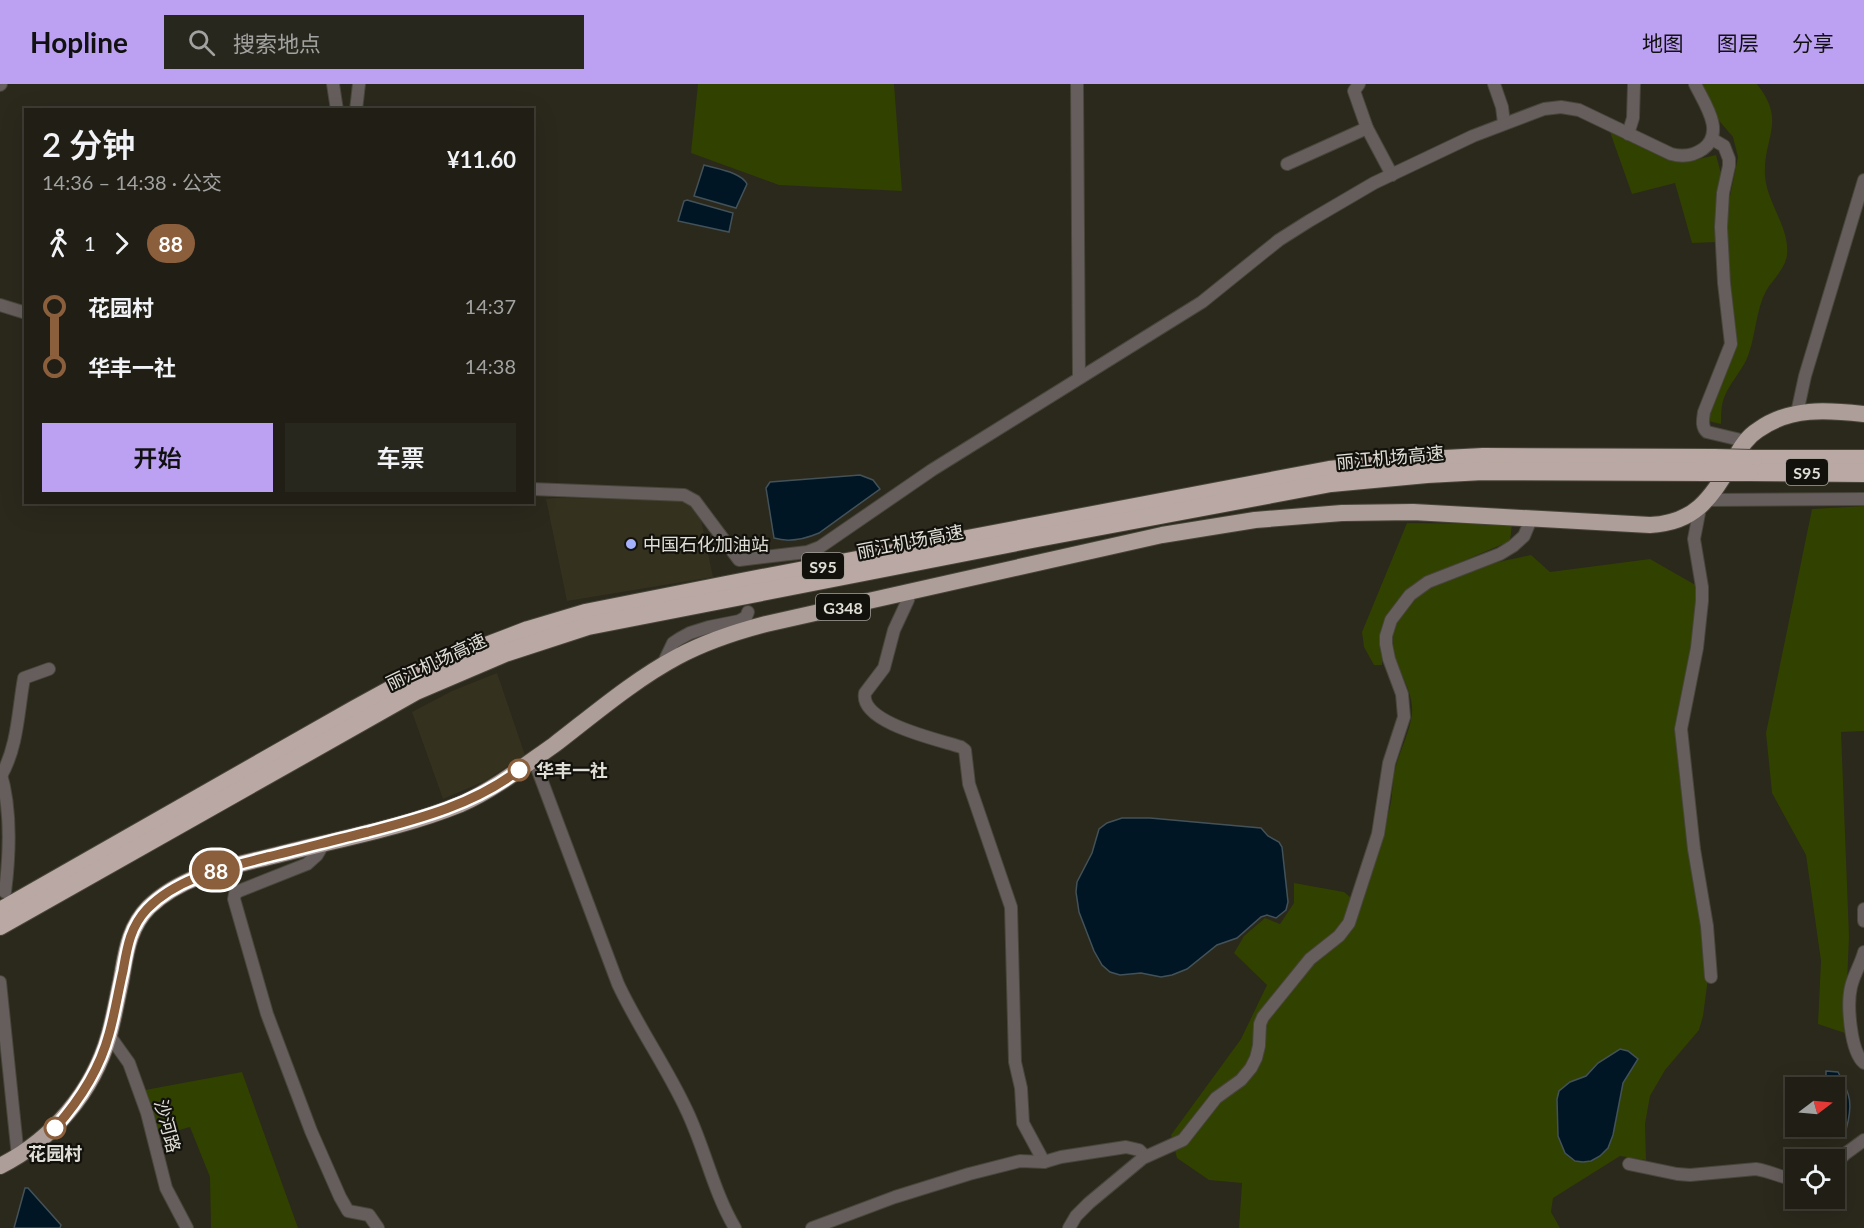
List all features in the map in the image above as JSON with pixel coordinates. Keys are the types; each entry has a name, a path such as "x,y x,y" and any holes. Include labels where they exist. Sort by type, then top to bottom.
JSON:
{"highway":[{"path":"1704,504 1745,441 1768,423 1797,413 1827,410 1864,414"},
{"name":"丽江机场高速","path":"0,911 410,679 500,640 585,613 1329,470 1426,460 1483,457 1711,465"},
{"name":"丽江机场高速","path":"0,926 416,691 505,653 588,626 1331,483 1483,471 1751,465 1864,459"},
{"name":"丽江机场高速","path":"1751,465 1864,473"},
{"name":"G348","path":"0,1166 36,1144 55,1128 75,1104 93,1073 109,1035 130,938 137,921 153,903 181,885 204,874 408,822 461,804 507,779 662,666 711,641 748,628 1162,535 1265,519 1313,514 1378,512 1460,513 1659,524 1686,517 1704,504"}],"street":[{"path":"333,84 337,108"},
{"path":"356,108 359,84"},
{"path":"1077,84 1079,378"},
{"path":"1359,84 1354,91 1367,128 1392,175"},
{"path":"1494,84 1502,107 1504,123"},
{"path":"1628,134 1634,118 1634,84"},
{"path":"534,489 684,495 695,501 739,560 807,552 932,470 1202,302 1279,240 1341,202 1392,175 1504,123 1544,109 1561,107 1579,110 1666,153 1681,156 1697,153 1706,147 1714,131 1713,121 1695,84"},
{"path":"1287,164 1367,128"},
{"path":"1712,139 1724,146 1729,159 1723,193 1721,227 1731,344 1704,412 1703,423 1704,430 1707,432 1745,441"},
{"path":"1797,413 1805,376 1864,180"},
{"path":"0,305 24,312"},
{"path":"1711,977 1707,926 1694,849 1681,736 1697,648 1702,601 1694,539 1704,504 1864,499"},
{"path":"1069,1228 1076,1216 1089,1203 1145,1156 1183,1140 1216,1098 1246,1074 1256,1058 1263,1017 1310,959 1339,936 1349,923 1378,834 1389,763 1404,717 1402,694 1386,644 1388,628 1395,612 1410,595 1428,582 1500,554 1513,546 1524,536 1532,518"},
{"path":"909,592 908,600 894,630 884,668 865,693 864,698 869,710 880,718 913,733 965,750 969,784 1011,907 1016,1067 1021,1088 1023,1123 1044,1162"},
{"path":"662,666 674,643 679,639 710,627 739,621 746,617 748,612"},
{"path":"5,892 9,863 7,796 1,774 14,746 24,678 49,669"},
{"path":"534,760 618,984 685,1106 722,1203 735,1228"},
{"path":"324,843 308,864 239,891 235,894 234,899 267,1014 311,1131 348,1211 369,1215 378,1228"},
{"path":"1864,909 1864,921"},
{"path":"1864,952 1854,974 1849,995 1852,1034 1857,1054 1864,1063"},
{"path":"0,982 18,1157"},
{"name":"沙河路","path":"109,1035 129,1063 147,1113 166,1188 187,1228"},
{"path":"1845,1154 1864,1140"},
{"path":"812,1228 895,1197 1020,1161 1044,1162 1122,1147 1134,1148 1145,1156"},
{"path":"1629,1164 1690,1175 1756,1169 1785,1178"}],"shaded area":[{"name":"中国石化加油站","path":"546,499 685,499 699,510 713,577 567,601"},
{"path":"497,673 525,755 485,781 443,799 412,712 452,691"}],"green space":[{"path":"698,84 894,84 902,191 779,185 691,153"},
{"path":"1702,84 1757,84 1766,97 1771,109 1772,120 1765,176 1787,245 1784,265 1763,298 1746,360 1724,399 1721,424 1708,421 1713,401 1735,349 1735,322 1727,260 1727,211 1738,157 1733,137 1715,116"},
{"path":"1610,132 1670,160 1690,161 1716,155 1722,177 1718,242 1692,243 1675,183 1632,194"},
{"path":"1864,506 1864,731 1841,732 1849,936 1845,1033 1818,1024 1821,961 1806,855 1772,793 1766,733 1812,509"},
{"path":"1407,523 1512,524 1510,541 1421,579 1407,590 1389,612 1385,621 1382,665 1374,665 1364,647 1362,632"},
{"path":"1531,555 1550,572 1650,559 1699,587 1699,601 1678,729 1708,978 1699,1030 1665,1070 1650,1096 1645,1124 1646,1160 1620,1156 1553,1198 1551,1212 1560,1228 1239,1228 1242,1183 1209,1180 1177,1158 1171,1135 1241,1039 1267,985 1234,953 1244,936 1265,918 1280,924 1294,903 1294,883 1344,892 1361,906 1389,810 1394,774 1412,713 1408,688 1393,648 1395,627 1405,609 1421,594 1442,582 1465,572"},
{"path":"242,1072 298,1228 211,1228 210,1177 190,1127 158,1136 145,1090"}],"water":[{"path":"704,165 740,177 747,184 736,208 694,196"},
{"path":"684,201 733,213 729,232 678,221"},
{"path":"860,475 873,480 880,489 819,533 797,540 774,538 766,488 770,482"},
{"path":"1122,818 1150,818 1261,828 1282,847 1288,902 1286,910 1276,918 1267,915 1261,917 1237,938 1217,945 1187,969 1172,975 1161,977 1141,973 1120,975 1110,972 1102,965 1094,951 1079,912 1076,892 1077,882 1092,853 1099,829 1107,823"},
{"path":"1620,1049 1628,1051 1638,1059 1623,1083 1613,1135 1608,1148 1591,1161 1575,1161 1565,1153 1558,1136 1557,1099 1559,1091 1570,1082 1586,1076 1598,1063"},
{"path":"1826,1071 1838,1072 1841,1077 1826,1077"},
{"path":"1845,1085 1850,1106 1845,1130"},
{"path":"25,1188 28,1188 61,1225 60,1228 14,1228"}],"bus line":[{"name":"88","path":"55,1128 85,1089 105,1048 127,947 137,921 153,903 181,885 215,870 408,822 461,804 492,788 519,770"}],"place":[{"name":"中国石化加油站","path":"631,544"},
{"name":"华丰一社","path":"519,770"},
{"name":"花园村","path":"55,1128"}]}
